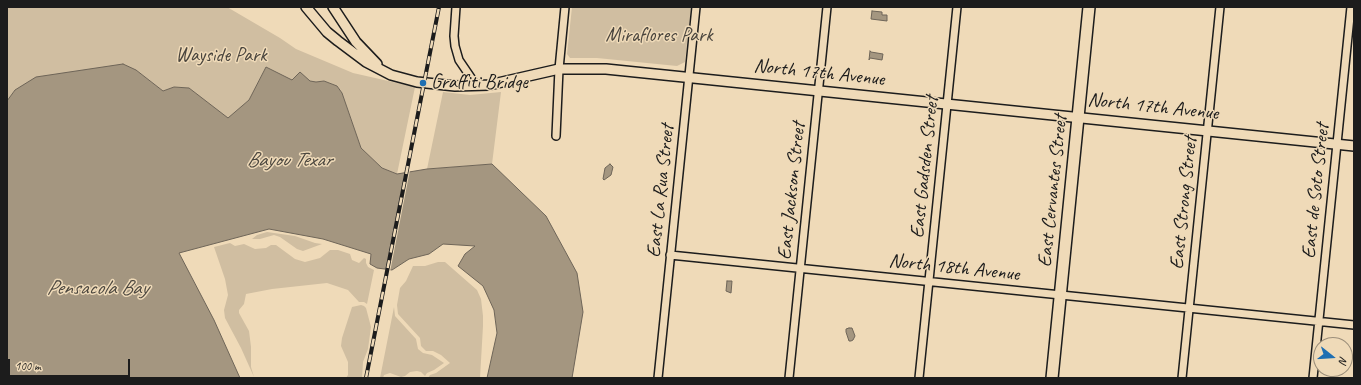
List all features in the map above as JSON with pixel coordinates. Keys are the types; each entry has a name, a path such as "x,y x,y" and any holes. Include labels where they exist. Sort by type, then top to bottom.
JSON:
{"main road":[{"name":"East Cervantes Street","path":"1052,378 1089,7"}],"street":[{"name":"North 17th Avenue","path":"306,7 327,32 366,62 391,75 424,83 455,86 489,85 559,69 606,69 1354,146"},
{"path":"333,7 360,47 391,75"},
{"path":"456,7 454,36 455,46 459,60 476,85"},
{"path":"556,136 559,69 565,7"},
{"name":"East La Rua Street","path":"658,378 696,7"},
{"name":"East Jackson Street","path":"789,378 827,7"},
{"name":"East Gadsden Street","path":"919,378 957,7"},
{"name":"East Strong Street","path":"1182,378 1220,7"},
{"name":"East de Soto Street","path":"1313,378 1351,7"},
{"name":"North 18th Avenue","path":"670,256 1189,307 1354,325"}],"green space":[{"name":"Wayside Park","path":"7,7 227,7 296,49 353,73 415,87 397,174 382,168 361,148 342,93 337,86 324,81 292,81 266,67 249,100 228,119 189,88 174,87 163,91 136,70 15,90 7,101"},
{"name":"Miraflores Park","path":"572,7 691,7 685,62 677,66 597,58 570,58 567,54"},
{"path":"443,92 470,95 501,92 492,164 427,169"},
{"path":"267,232 295,236 322,244 303,251 274,235 260,239 252,239 257,235"},
{"path":"230,243 235,246 244,244 255,249 276,245 295,259 305,262 320,258 330,250 338,250 350,254 352,260 359,263 364,258 366,259 368,267 374,270 367,304 364,302 359,302 348,290 327,283 272,289 246,294 244,304 239,310 239,313 249,331 251,367 254,377 225,318 224,310 228,295 225,279 214,247"},
{"path":"438,262 445,262 477,290 481,299 483,326 480,378 428,378 430,375 436,373 450,363 441,355 433,351 426,351 421,346 420,338 398,314 397,305 400,288 406,281 413,266 425,266"},
{"path":"361,305 366,308 371,327 368,349 363,362 362,378 346,378 348,375 348,362 341,346 342,338 352,307"},
{"path":"394,307 395,316 416,339 418,349 423,353 432,355 444,363 427,373 425,376 421,372 417,371 410,372 401,377 390,373 384,375 383,378 380,378"}],"water":[{"path":"872,11 882,12 882,15 887,15 887,21 871,19"},
{"path":"870,51 883,54 882,60 870,58 869,60"},
{"path":"123,64 136,70 163,91 174,87 189,88 228,118 249,100 266,67 292,80 300,72 310,81 324,81 337,86 342,93 361,148 382,168 397,174 427,169 492,164 546,216 577,273 583,312 572,378 487,378 497,333 494,310 483,286 458,266 465,254 475,246 443,244 429,254 409,259 392,270 377,268 370,264 371,254 323,239 269,229 179,253 214,320 240,378 7,378 7,101 15,90 36,77"},
{"path":"610,164 613,167 611,175 604,180 605,168"},
{"path":"727,281 732,281 731,293 726,291"},
{"path":"852,328 855,336 851,341 849,341 846,332 846,329"}],"pier":[{"path":"410,170 390,272 386,271 405,171"}],"railway":[{"path":"366,378 439,7"}],"place":[{"name":"Graffiti Bridge","path":"423,83"}],"water label":[{"name":"Bayou Texar","path":"289,160"},
{"name":"Pensacola Bay","path":"97,288"}]}
